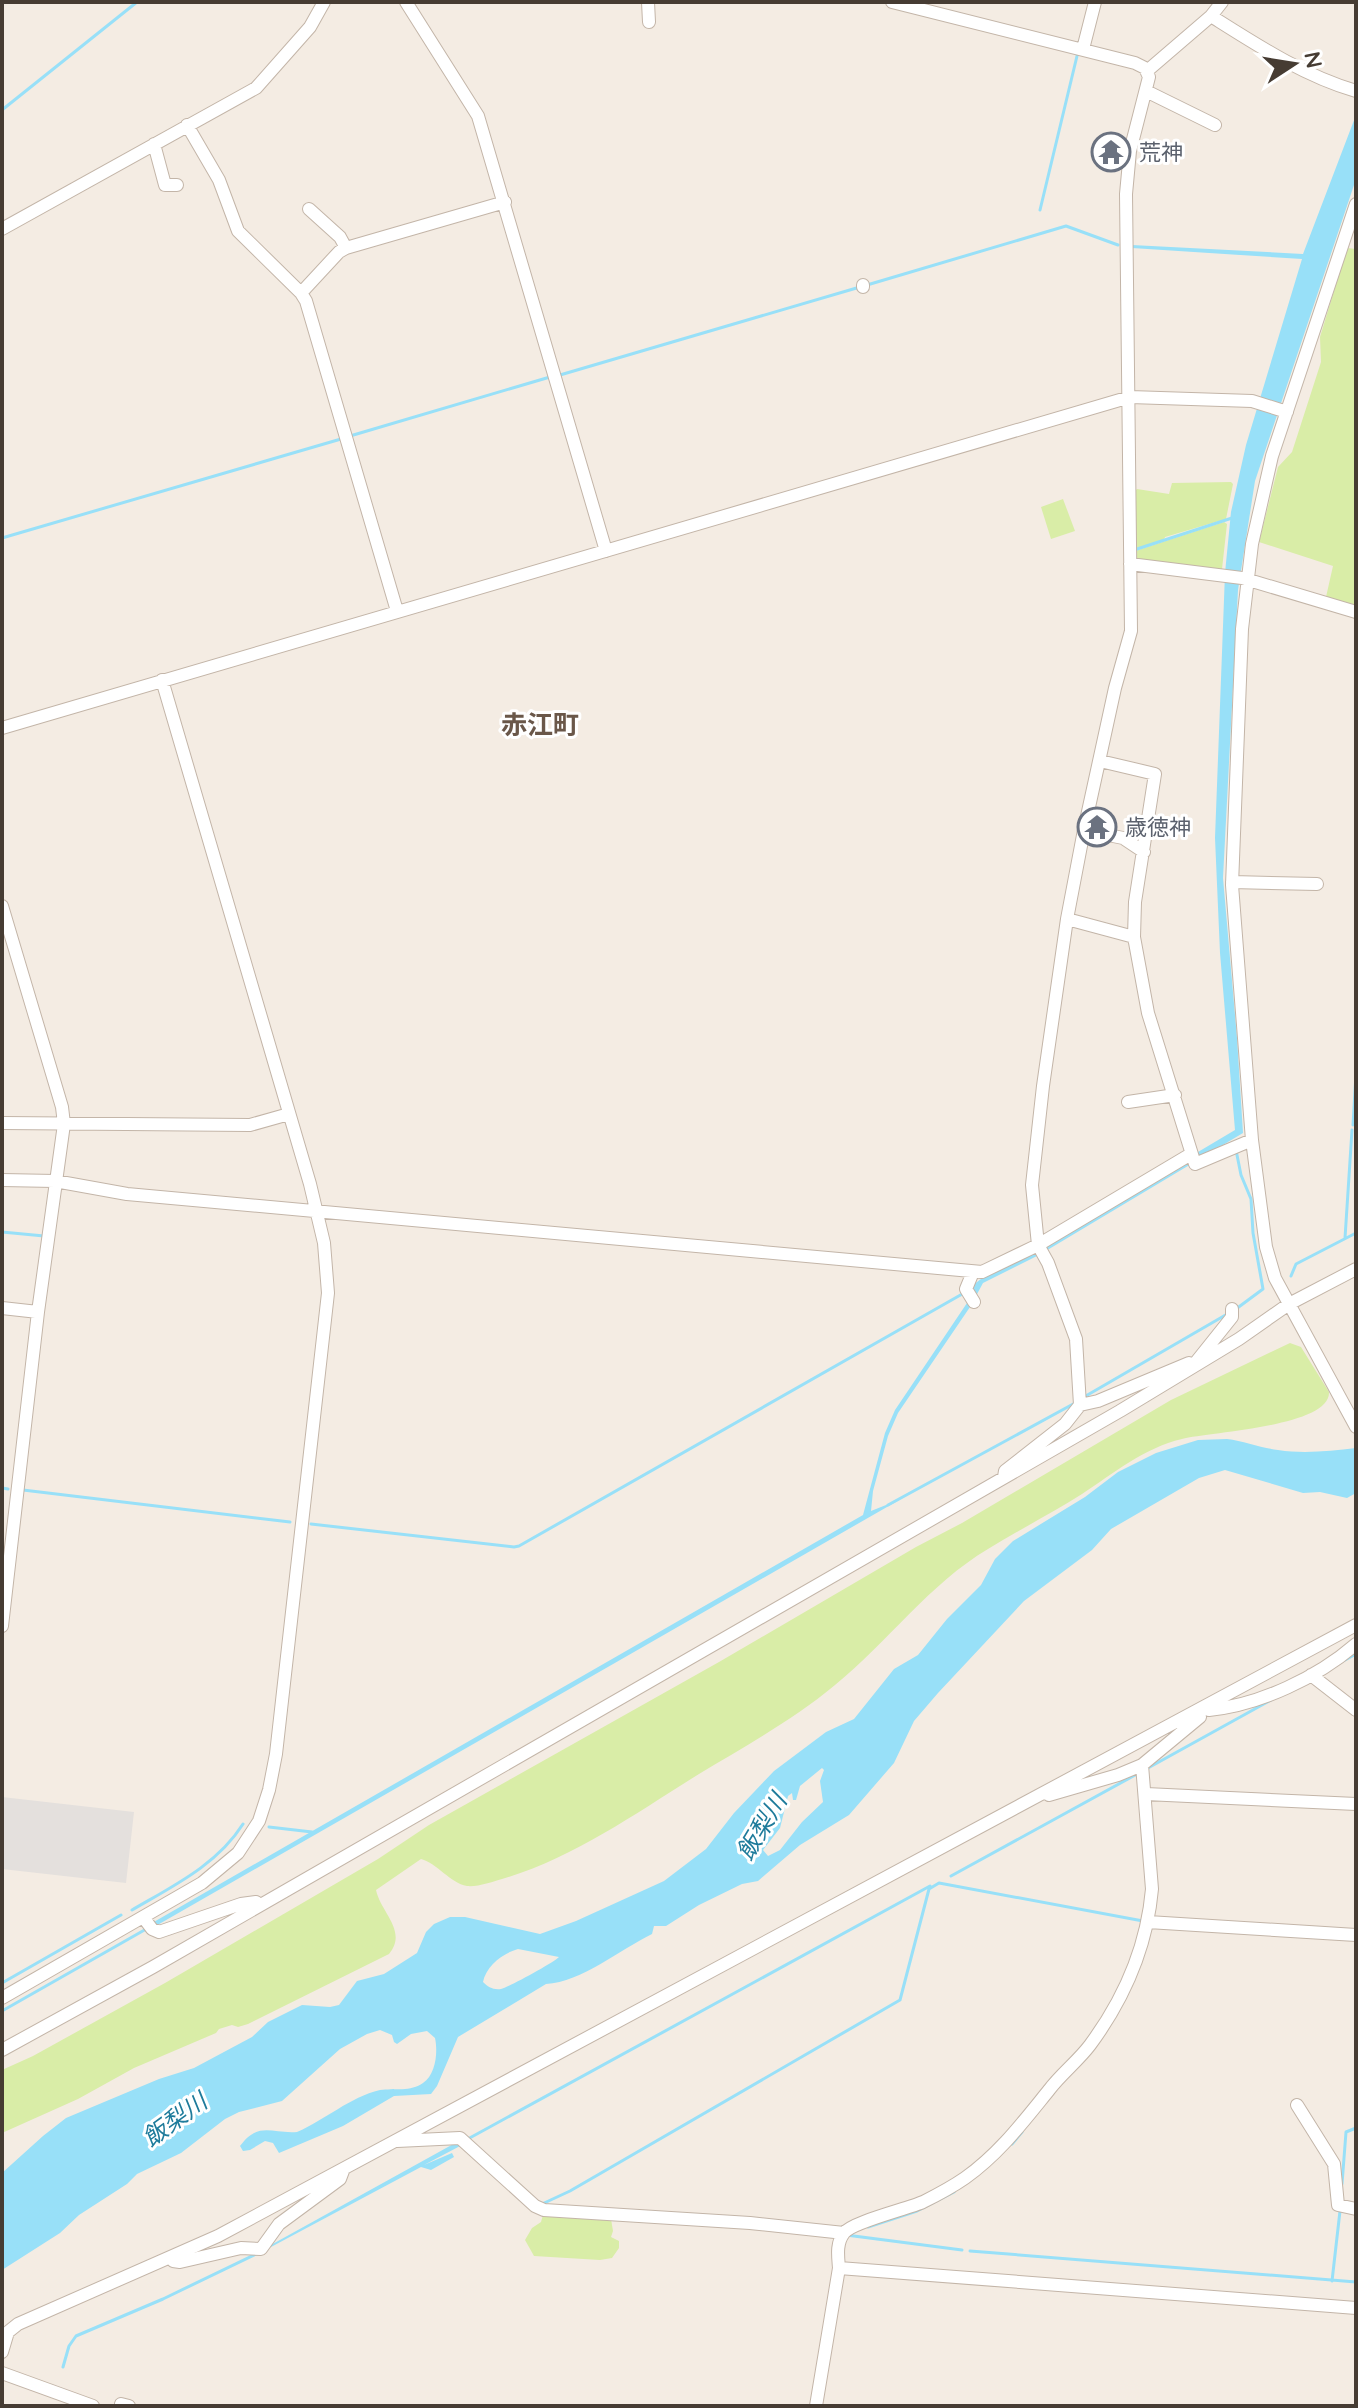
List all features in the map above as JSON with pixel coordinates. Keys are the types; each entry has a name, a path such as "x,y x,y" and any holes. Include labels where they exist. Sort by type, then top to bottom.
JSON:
{"street":[{"path":"2,229 256,88 310,27 324,2"},
{"path":"406,2 478,116 606,551"},
{"path":"648,2 649,22"},
{"path":"892,2 1135,63 1147,71 1149,82 1130,151 1126,194 1131,631 1115,688 1067,919 1032,1185 1040,1248 1074,1331 1080,1405"},
{"path":"1083,49 1095,2"},
{"path":"1147,71 1211,16 1222,2"},
{"path":"1211,16 1304,71 1328,83 1356,91"},
{"path":"1146,91 1215,125"},
{"path":"187,125 219,180 238,231 306,301 397,611"},
{"path":"154,144 164,184 168,187 177,185"},
{"path":"301,293 346,248 505,202"},
{"path":"1356,204 1284,412 1244,579 1232,882 1252,1140 1266,1247 1275,1278 1356,1427"},
{"path":"309,209 340,237 346,248"},
{"path":"2,728 1130,397 1257,403 1284,412"},
{"path":"1130,564 1221,574 1356,612"},
{"path":"2,1998 202,1883 227,1864 253,1833 269,1790 282,1702 328,1293 324,1243 162,680"},
{"path":"1100,761 1155,774 1135,902 1134,937 1148,1013 1192,1157 1200,1164 1252,1140"},
{"path":"1084,830 1123,838 1144,852"},
{"path":"1232,882 1317,884"},
{"path":"2,906 62,1107 64,1124 38,1312 2,1626"},
{"path":"1067,919 1134,937"},
{"path":"1128,1102 1175,1095"},
{"path":"2,1123 250,1125 289,1114"},
{"path":"2,1180 55,1181 127,1194 973,1272 988,1271 1040,1248 1192,1157"},
{"path":"2,2050 1004,1477 1356,1269"},
{"path":"969,1295 973,1272"},
{"path":"2,1308 38,1312"},
{"path":"1004,1477 1005,1471 1065,1424 1080,1405 1196,1363 1227,1324 1232,1311"},
{"path":"2,2352 8,2332 18,2324 170,2259 342,2170 1356,1625"},
{"path":"1202,1710 1213,1710 1283,1690 1339,1659 1356,1644"},
{"path":"1311,1675 1356,1710"},
{"path":"1041,1794 1053,1796 1142,1765 1200,1718 1202,1710"},
{"path":"816,2406 839,2268 838,2247 844,2233 856,2225 899,2211 946,2190 981,2166 1016,2132 1050,2088 1089,2047 1119,2000 1148,1922 1152,1889 1142,1765"},
{"path":"1146,1794 1356,1804"},
{"path":"143,1917 154,1931 159,1932 241,1904 256,1902 260,1905"},
{"path":"1148,1922 1356,1935"},
{"path":"1297,2105 1334,2164 1338,2205 1356,2209"},
{"path":"395,2141 404,2143 444,2137 460,2138 535,2206 544,2210 750,2223 844,2233"},
{"path":"170,2259 180,2262 241,2248 261,2249 273,2229 340,2179 342,2170"},
{"path":"839,2268 1356,2308"},
{"path":"2,2373 93,2406"}],"green space":[{"path":"1347,248 1356,249 1356,605 1326,597 1333,566 1259,542 1278,467 1292,452 1321,362 1320,337"},
{"path":"1231,482 1226,519 1135,549 1137,489 1169,494 1172,483"},
{"path":"1063,499 1075,531 1051,539 1041,507"},
{"path":"1224,522 1227,524 1222,569 1135,562 1135,551"},
{"path":"1290,1343 1301,1347 1329,1392 1324,1404 1311,1413 1266,1426 1182,1439 1142,1455 967,1563 835,1685 802,1710 604,1833 529,1870 476,1886 461,1884 421,1859 376,1890 395,1930 394,1946 389,1954 248,2024 219,2029 2,2133 2,2070 165,1983 378,1859 429,1825 962,1523 1171,1400"},
{"path":"543,2215 611,2219 611,2237 619,2241 619,2248 612,2258 600,2260 534,2256 525,2240 532,2228 541,2222"}],"shaded area":[{"path":"2,1797 134,1812 126,1883 2,1869"}],"water":[{"path":"1356,115 1356,179 1255,481 1238,590 1223,878 1243,1133 1039,1255 983,1283 898,1413 888,1436 873,1491 871,1511 901,1499 154,1927 152,1923 863,1515 885,1433 895,1410 967,1303 971,1296 969,1288 1235,1130 1220,953 1215,838 1225,573 1231,512 1246,445 1302,259 1132,248 1132,245 1303,254"},
{"name":"飯梨川","path":"1227,1439 1298,1452 1356,1448 1356,1493 1347,1498 1320,1492 1303,1493 1225,1470 1199,1478 1111,1529 1092,1550 1024,1601 914,1721 894,1763 849,1815 800,1845 758,1881 742,1884 699,1905 666,1926 654,1926 652,1934 600,1964 573,1978 546,1984 458,2037 431,2094 394,2096 343,2126 279,2153 273,2143 265,2141 243,2151 240,2146 259,2131 297,2132 369,2093 413,2088 431,2074 436,2044 435,2038 427,2031 411,2034 397,2044 392,2035 380,2030 367,2034 340,2049 282,2101 239,2112 225,2119 181,2153 137,2174 79,2215 60,2233 2,2270 2,2173 66,2118 159,2079 194,2068 252,2037 268,2022 302,2005 339,2005 357,1981 384,1974 417,1953 426,1932 434,1924 450,1917 465,1917 540,1934 664,1881 706,1849 734,1813 774,1771 826,1732 854,1719 894,1669 918,1655 947,1619 981,1585 995,1559 1013,1541 1085,1497 1118,1472 1156,1453 1198,1440","holes":["822,1768 823,1802 780,1850 768,1856 763,1850 780,1828 788,1796 792,1793 793,1800 796,1800 800,1786","518,1949 559,1957 501,1989 491,1988 483,1982 496,1961"]},
{"path":"457,2142 462,2145 424,2165 452,2153 454,2157 431,2170 421,2167 269,2246"}],"waterway":[{"path":"2,110 137,2"},
{"path":"1040,210 1077,56"},
{"path":"867,285 1066,226 1118,245"},
{"path":"560,375 860,287"},
{"path":"350,436 550,377"},
{"path":"2,538 341,439"},
{"path":"1134,550 1232,518"},
{"path":"1353,1125 1356,1074"},
{"path":"1345,1238 1352,1130"},
{"path":"1236,1150 1241,1175 1251,1199 1253,1233 1263,1289 1236,1309"},
{"path":"2,1232 44,1236"},
{"path":"1291,1276 1296,1264 1356,1233"},
{"path":"311,1524 519,1546 964,1293"},
{"path":"1084,1397 1229,1313"},
{"path":"888,1505 1075,1403"},
{"path":"2,1488 8,1489"},
{"path":"23,1490 290,1522"},
{"path":"1345,1660 1356,1654"},
{"path":"1148,1768 1271,1700"},
{"path":"951,1876 1137,1774"},
{"path":"132,1910 207,1863 243,1824"},
{"path":"269,1827 312,1832"},
{"path":"542,2204 570,2191 900,2000 929,1889 939,1883 1143,1921"},
{"path":"466,2140 930,1886"},
{"path":"2,1983 121,1915"},
{"path":"2,2011 148,1928"},
{"path":"1342,2184 1346,2132 1356,2128"},
{"path":"1012,2144 1022,2132"},
{"path":"868,2227 917,2211 954,2192"},
{"path":"1332,2281 1340,2211"},
{"path":"846,2235 962,2250"},
{"path":"970,2251 1356,2282"},
{"path":"63,2367 69,2346 76,2336 256,2254"}],"place":[{"name":"荒神","path":"1111,152"},
{"name":"歳徳神","path":"1097,827"}],"district":[{"name":"赤江町","path":"540,725"}]}
